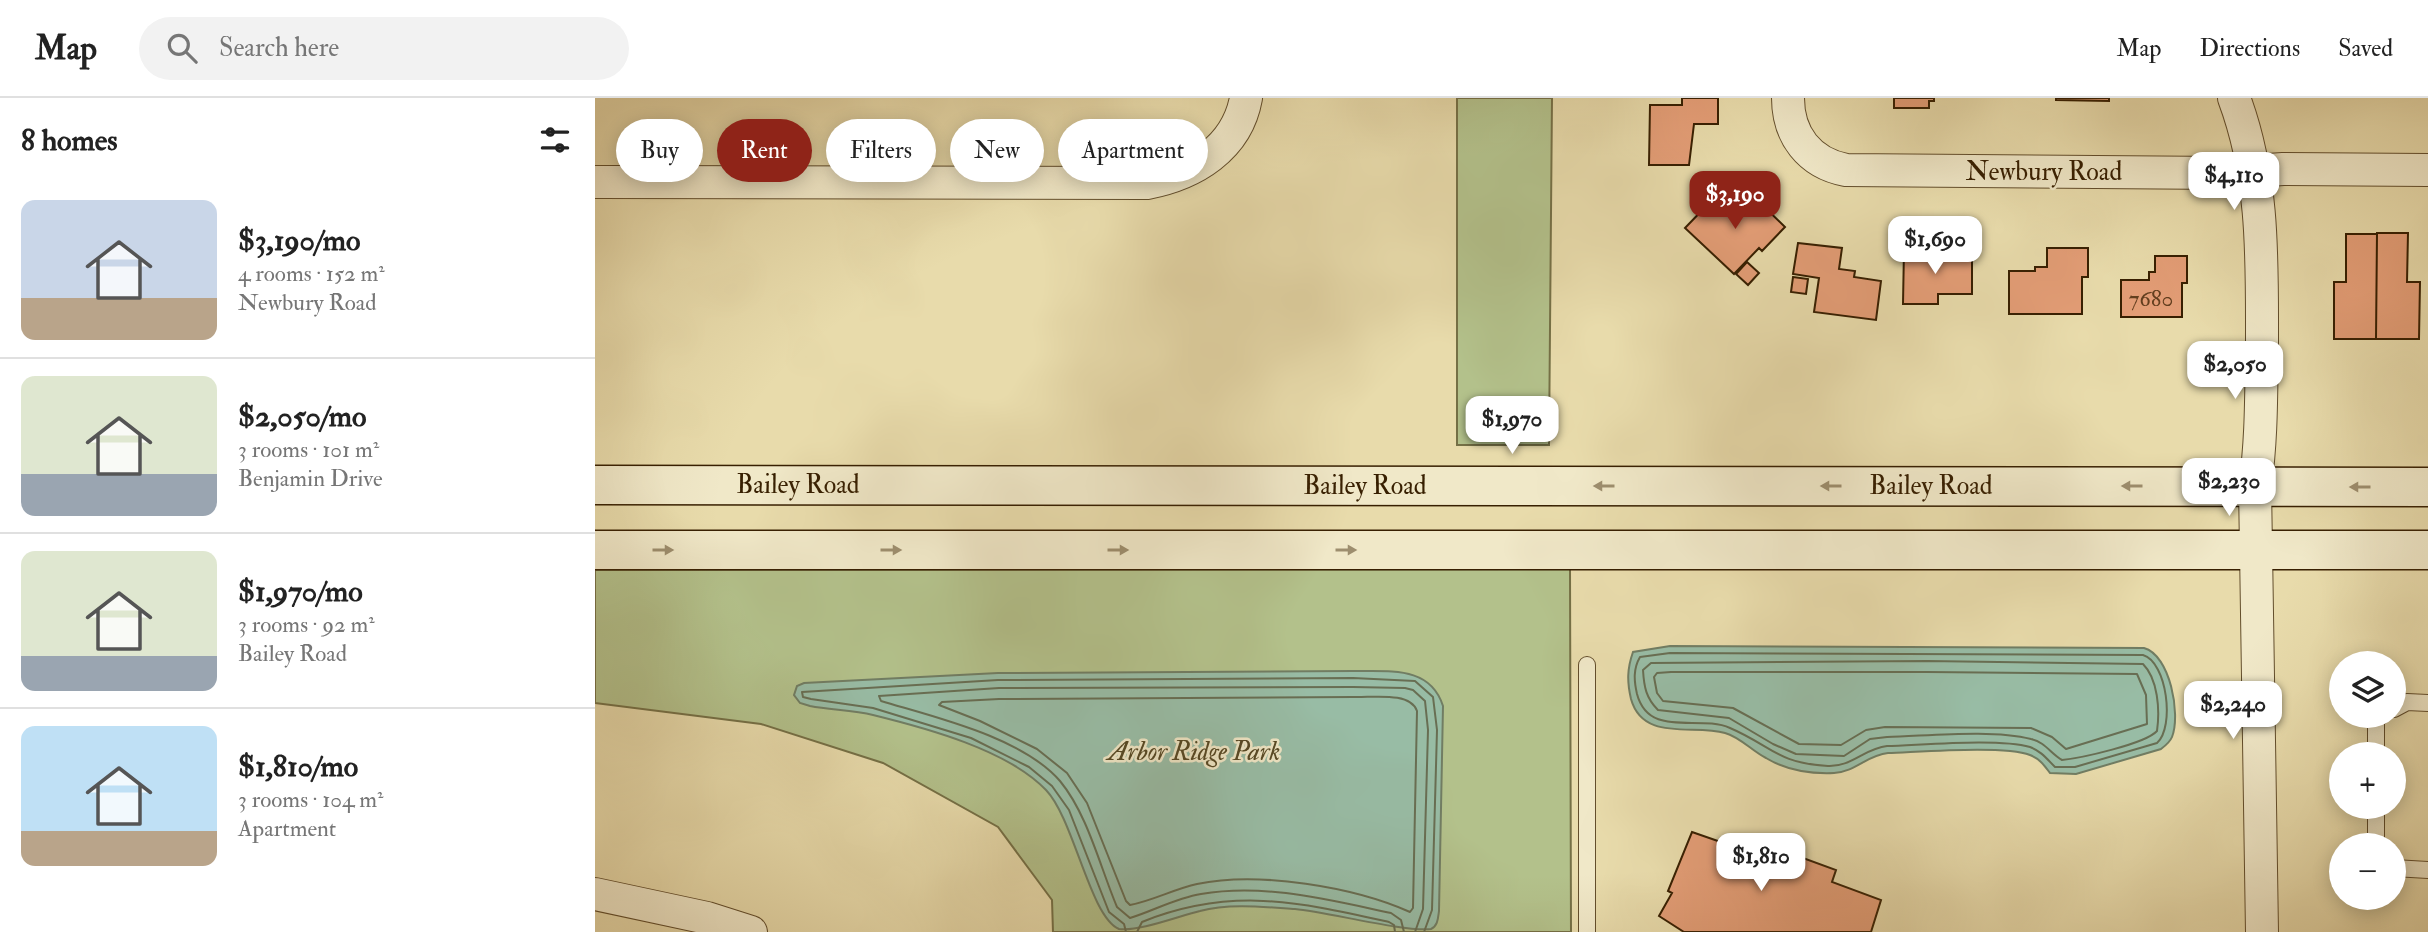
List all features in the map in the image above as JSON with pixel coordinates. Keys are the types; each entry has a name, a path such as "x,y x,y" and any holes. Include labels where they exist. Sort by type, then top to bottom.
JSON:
{"main road":[{"name":"Bailey Road","path":"595,485 2428,488"},
{"path":"595,550 2428,551"}],"street":[{"path":"595,182 1147,183 1174,178 1202,164 1243,117 1246,98"},
{"name":"Newbury Road","path":"1788,98 1790,121 1800,142 1821,161 1846,170 2428,170"},
{"path":"2234,98 2255,171 2262,250 2261,447 2255,486 2262,932"},
{"path":"595,894 706,918 751,932"}],"lane":[{"path":"1587,665 1587,932"},
{"path":"2406,703 2428,702"},
{"path":"2406,869 2428,870"}],"green space":[{"path":"1457,98 1552,98 1549,445 1457,445"},
{"name":"Arbor Ridge Park","path":"1570,569 1571,932 1053,932 1052,900 998,827 883,763 761,724 595,703 595,570"}],"water":[{"path":"1670,646 2144,648 2153,653 2167,673 2174,701 2174,727 2171,739 2161,749 2076,774 2050,773 2039,760 2030,755 2002,750 1888,753 1841,772 1808,772 1774,762 1725,733 1671,729 1646,721 1637,712 1631,699 1628,676 1631,658 1633,652"},
{"path":"1394,672 1418,677 1429,683 1443,706 1439,911 1436,924 1431,929 1403,928 1295,909 1247,906 1211,909 1147,926 1119,929 1109,921 1099,906 1056,804 1046,790 1030,776 989,752 965,742 873,715 810,706 800,703 794,695 797,686 804,683 998,673"}],"building":[{"path":"1682,98 1718,98 1718,124 1694,124 1689,165 1649,165 1650,105 1682,105"},
{"path":"1894,98 1934,98 1934,101 1929,101 1929,108 1894,108"},
{"path":"2109,98 2109,101 2056,100"},
{"path":"1753,196 1785,227 1762,251 1759,248 1734,274 1685,228 1712,200 1724,211 1734,201 1742,208"},
{"path":"2377,233 2408,233 2407,282 2420,282 2419,339 2376,339"},
{"path":"2346,234 2377,234 2376,339 2334,339 2334,282 2346,282"},
{"path":"1798,243 1842,248 1839,269 1855,271 1854,277 1881,281 1876,320 1814,312 1819,278 1793,274"},
{"path":"2047,248 2088,248 2088,277 2082,277 2082,314 2009,314 2009,271 2035,271 2035,267 2047,267"},
{"path":"1904,249 1938,249 1938,255 1972,255 1972,294 1938,294 1938,304 1903,304"},
{"path":"2155,256 2187,256 2187,283 2182,283 2182,317 2121,317 2121,280 2149,280 2149,272 2155,272"},
{"path":"1747,262 1759,273 1748,285 1736,274"},
{"path":"1793,277 1808,279 1806,294 1791,292"},
{"path":"1692,832 1758,855 1762,843 1836,870 1832,882 1881,900 1871,932 1684,932 1659,916 1672,893 1668,891"}]}
